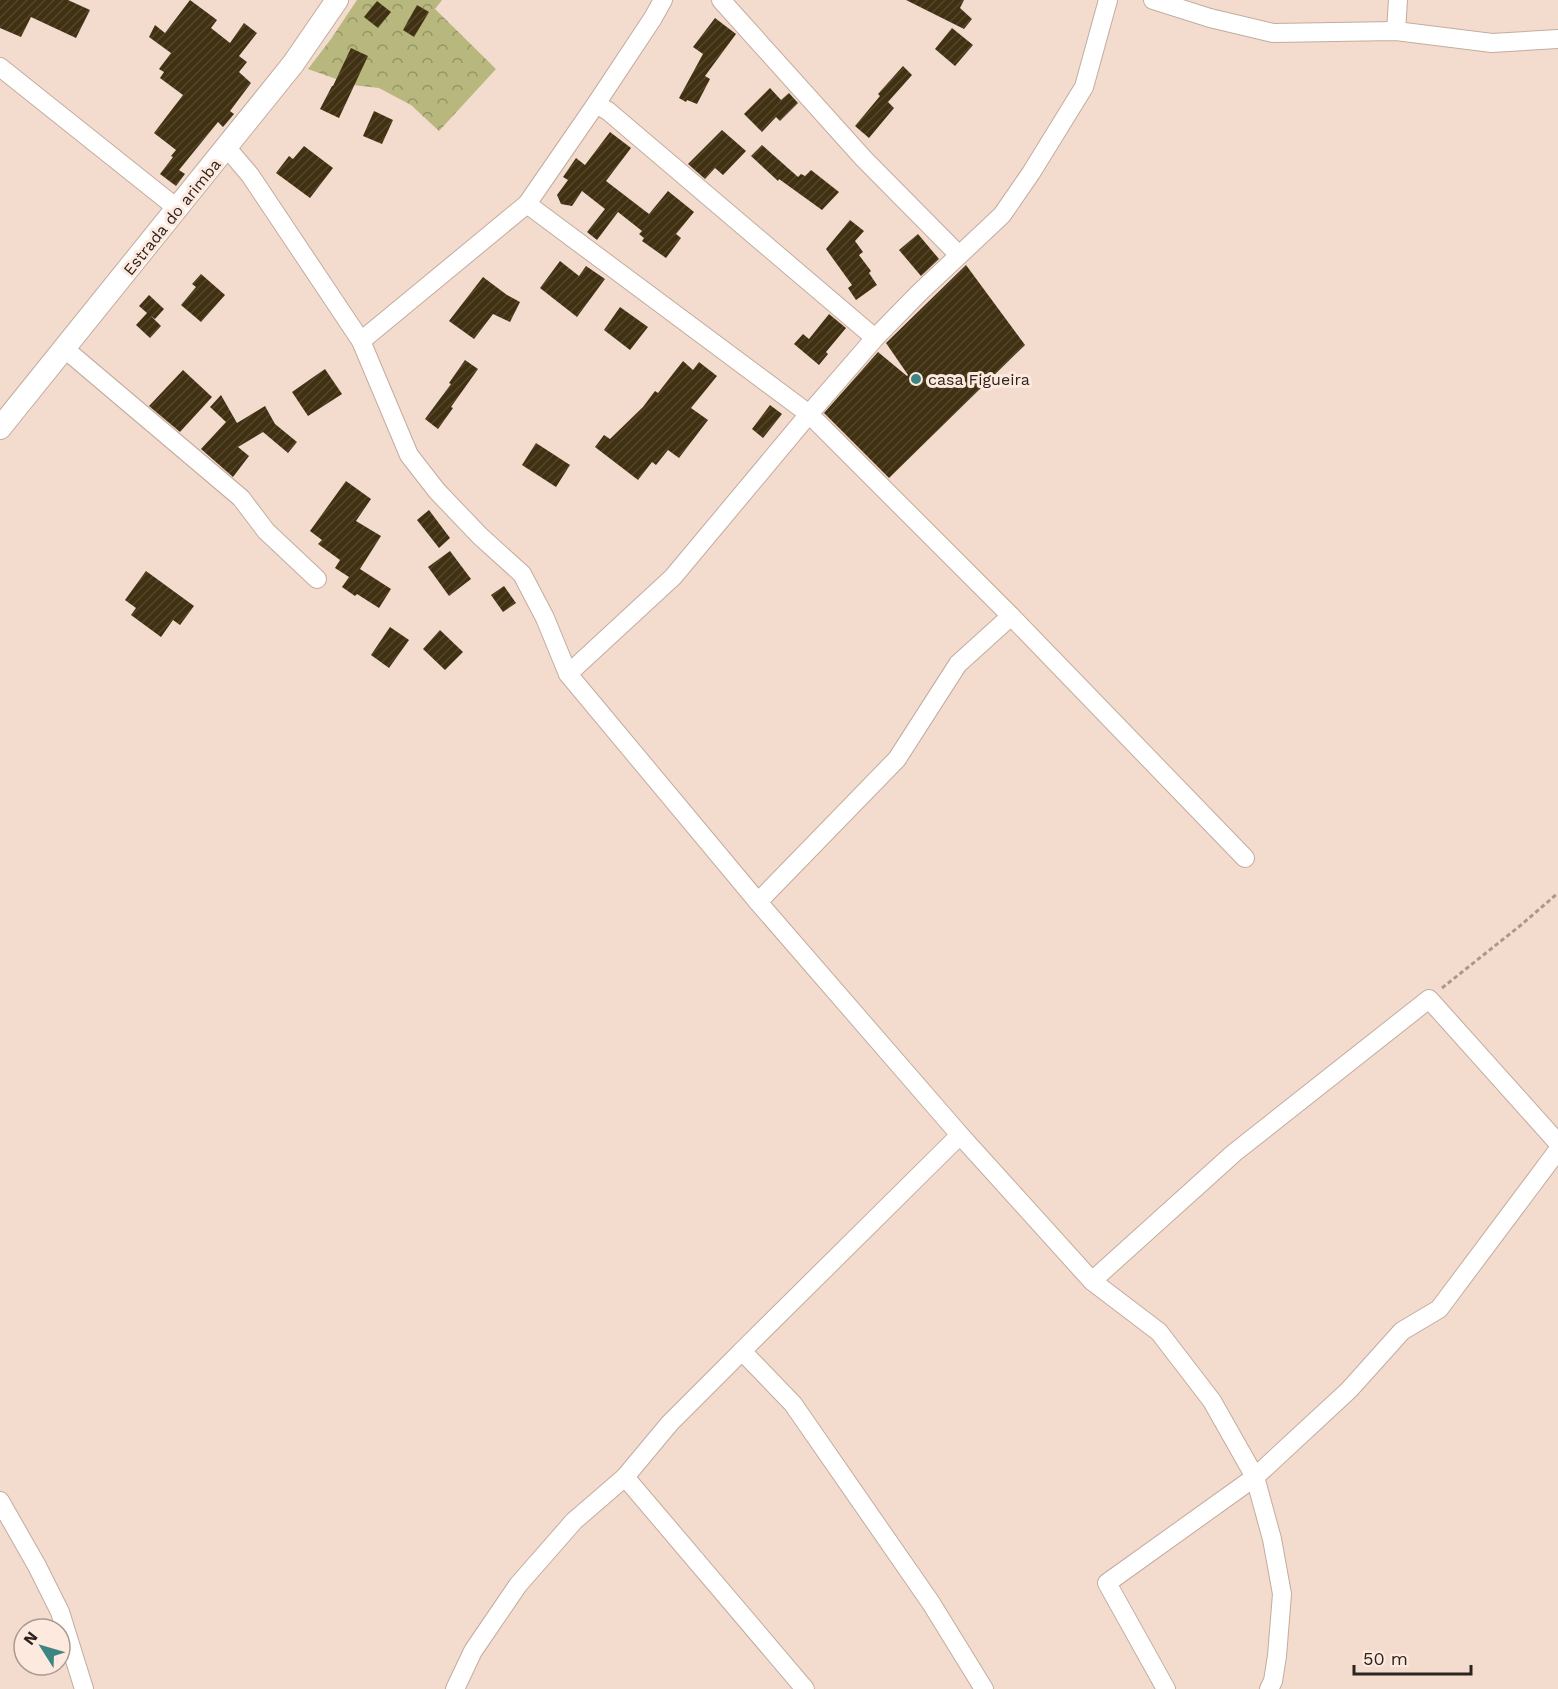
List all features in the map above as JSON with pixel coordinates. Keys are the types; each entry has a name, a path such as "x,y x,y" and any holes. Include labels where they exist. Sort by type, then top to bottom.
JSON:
{"main road":[{"name":"Estrada do arimba","path":"0,428 227,148 293,64 337,0"}],"street":[{"path":"361,341 527,204 596,104 663,0"},
{"path":"721,0 864,159 958,255"},
{"path":"568,674 673,577 875,339 919,293 1002,215 1084,87 1108,0"},
{"path":"1153,0 1210,18 1273,33 1396,31 1492,43 1558,39"},
{"path":"1396,31 1398,0"},
{"path":"0,67 178,209"},
{"path":"596,104 617,119 875,339"},
{"path":"227,148 250,175 361,341 409,455 437,491 480,536 522,574 545,618 568,674 758,902 960,1135 1092,1281 1159,1332 1212,1401 1255,1477 1272,1539 1282,1594 1277,1656 1273,1681 1269,1689"},
{"path":"527,204 809,414 1011,616 1245,858"},
{"path":"65,349 241,498 266,531 317,579"},
{"path":"758,902 897,759 957,664 1011,616"},
{"path":"1092,1281 1234,1153 1429,999 1558,1143"},
{"path":"455,1689 473,1651 518,1585 574,1521 625,1478 670,1423 960,1135"},
{"path":"1166,1689 1107,1583 1255,1477 1349,1390 1402,1331 1439,1309 1558,1150"},
{"path":"742,1351 793,1404 931,1603 984,1689"},
{"path":"625,1478 804,1689"},
{"path":"0,1501 60,1612 82,1688"}],"path":[{"path":"1429,999 1558,893"}],"green space":[{"path":"357,0 442,0 435,9 496,69 439,131 411,105 379,88 353,85 308,69"}],"building":[{"path":"0,0 68,0 90,10 76,38 31,17 21,37 0,28"},
{"path":"190,0 217,20 211,28 230,43 244,23 257,33 239,56 247,62 239,72 251,83 230,111 234,114 223,127 218,122 179,170 185,174 176,186 160,174 176,150 154,133 183,95 160,78 164,72 159,69 171,53 149,37 155,25 165,33"},
{"path":"906,0 964,0 960,8 972,19 964,29"},
{"path":"377,1 391,12 378,28 364,17"},
{"path":"417,5 429,12 414,37 403,30"},
{"path":"715,18 736,34 705,76 710,79 697,104 687,100 686,102 679,98 703,54 693,47"},
{"path":"952,28 973,45 955,66 935,49"},
{"path":"351,48 368,56 339,118 320,109"},
{"path":"903,66 912,75 888,102 894,108 869,138 855,126 880,96 878,94"},
{"path":"770,88 781,100 789,93 798,103 780,121 776,117 762,132 744,114"},
{"path":"374,111 393,120 382,144 363,136"},
{"path":"722,130 746,151 723,175 715,168 705,179 688,164"},
{"path":"610,132 631,148 606,181 649,214 668,191 694,212 676,234 681,238 666,258 642,241 644,238 639,234 642,231 618,212 597,240 587,232 605,209 582,191 572,206 561,204 557,195 568,180 563,177 576,158 585,165"},
{"path":"762,145 798,177 801,174 805,176 811,170 839,192 822,210 779,179 778,181 751,156"},
{"path":"304,146 333,168 310,198 276,173 289,156 293,159"},
{"path":"850,220 864,231 855,241 863,252 859,255 871,271 869,273 877,285 856,300 848,288 852,285 826,249"},
{"path":"918,234 939,259 921,276 899,250"},
{"path":"560,261 579,276 586,266 605,279 577,317 540,288"},
{"name":"casa Figueira","path":"966,265 1025,345 889,478 824,413 878,352 908,375 886,343"},
{"path":"201,274 225,295 201,322 181,305 196,287 192,284"},
{"path":"483,277 520,302 510,322 493,314 474,339 449,321"},
{"path":"149,295 164,309 155,319 151,316 161,326 150,338 136,325 147,313 139,306"},
{"path":"620,307 648,327 630,350 604,330"},
{"path":"829,314 846,328 826,352 828,354 819,365 794,344 803,334 809,339"},
{"path":"465,360 478,369 438,429 425,419 451,384 449,383"},
{"path":"683,361 693,370 699,362 717,376 691,408 708,420 679,458 668,450 656,465 652,462 638,480 595,447 604,435 610,439 643,407 655,391 658,393"},
{"path":"325,369 342,394 308,416 292,392"},
{"path":"183,370 212,397 180,432 149,406"},
{"path":"221,395 237,423 265,406 275,424 297,442 288,453 263,432 238,447 249,456 233,477 201,449 226,422 210,407"},
{"path":"770,405 782,414 763,438 752,429"},
{"path":"536,443 570,465 556,487 522,465"},
{"path":"346,481 371,499 356,521 381,536 360,569 391,589 379,608 342,587 349,577 335,568 340,560 318,544 322,540 310,531"},
{"path":"429,510 450,538 439,548 417,520"},
{"path":"450,551 471,579 449,596 428,567"},
{"path":"146,571 194,606 180,625 173,620 161,637 131,615 136,608 125,600"},
{"path":"504,586 516,603 503,612 491,595"},
{"path":"390,627 409,640 389,668 371,655"},
{"path":"440,630 463,652 445,670 423,649"}],"place":[{"name":"casa Figueira","path":"916,379"}]}
